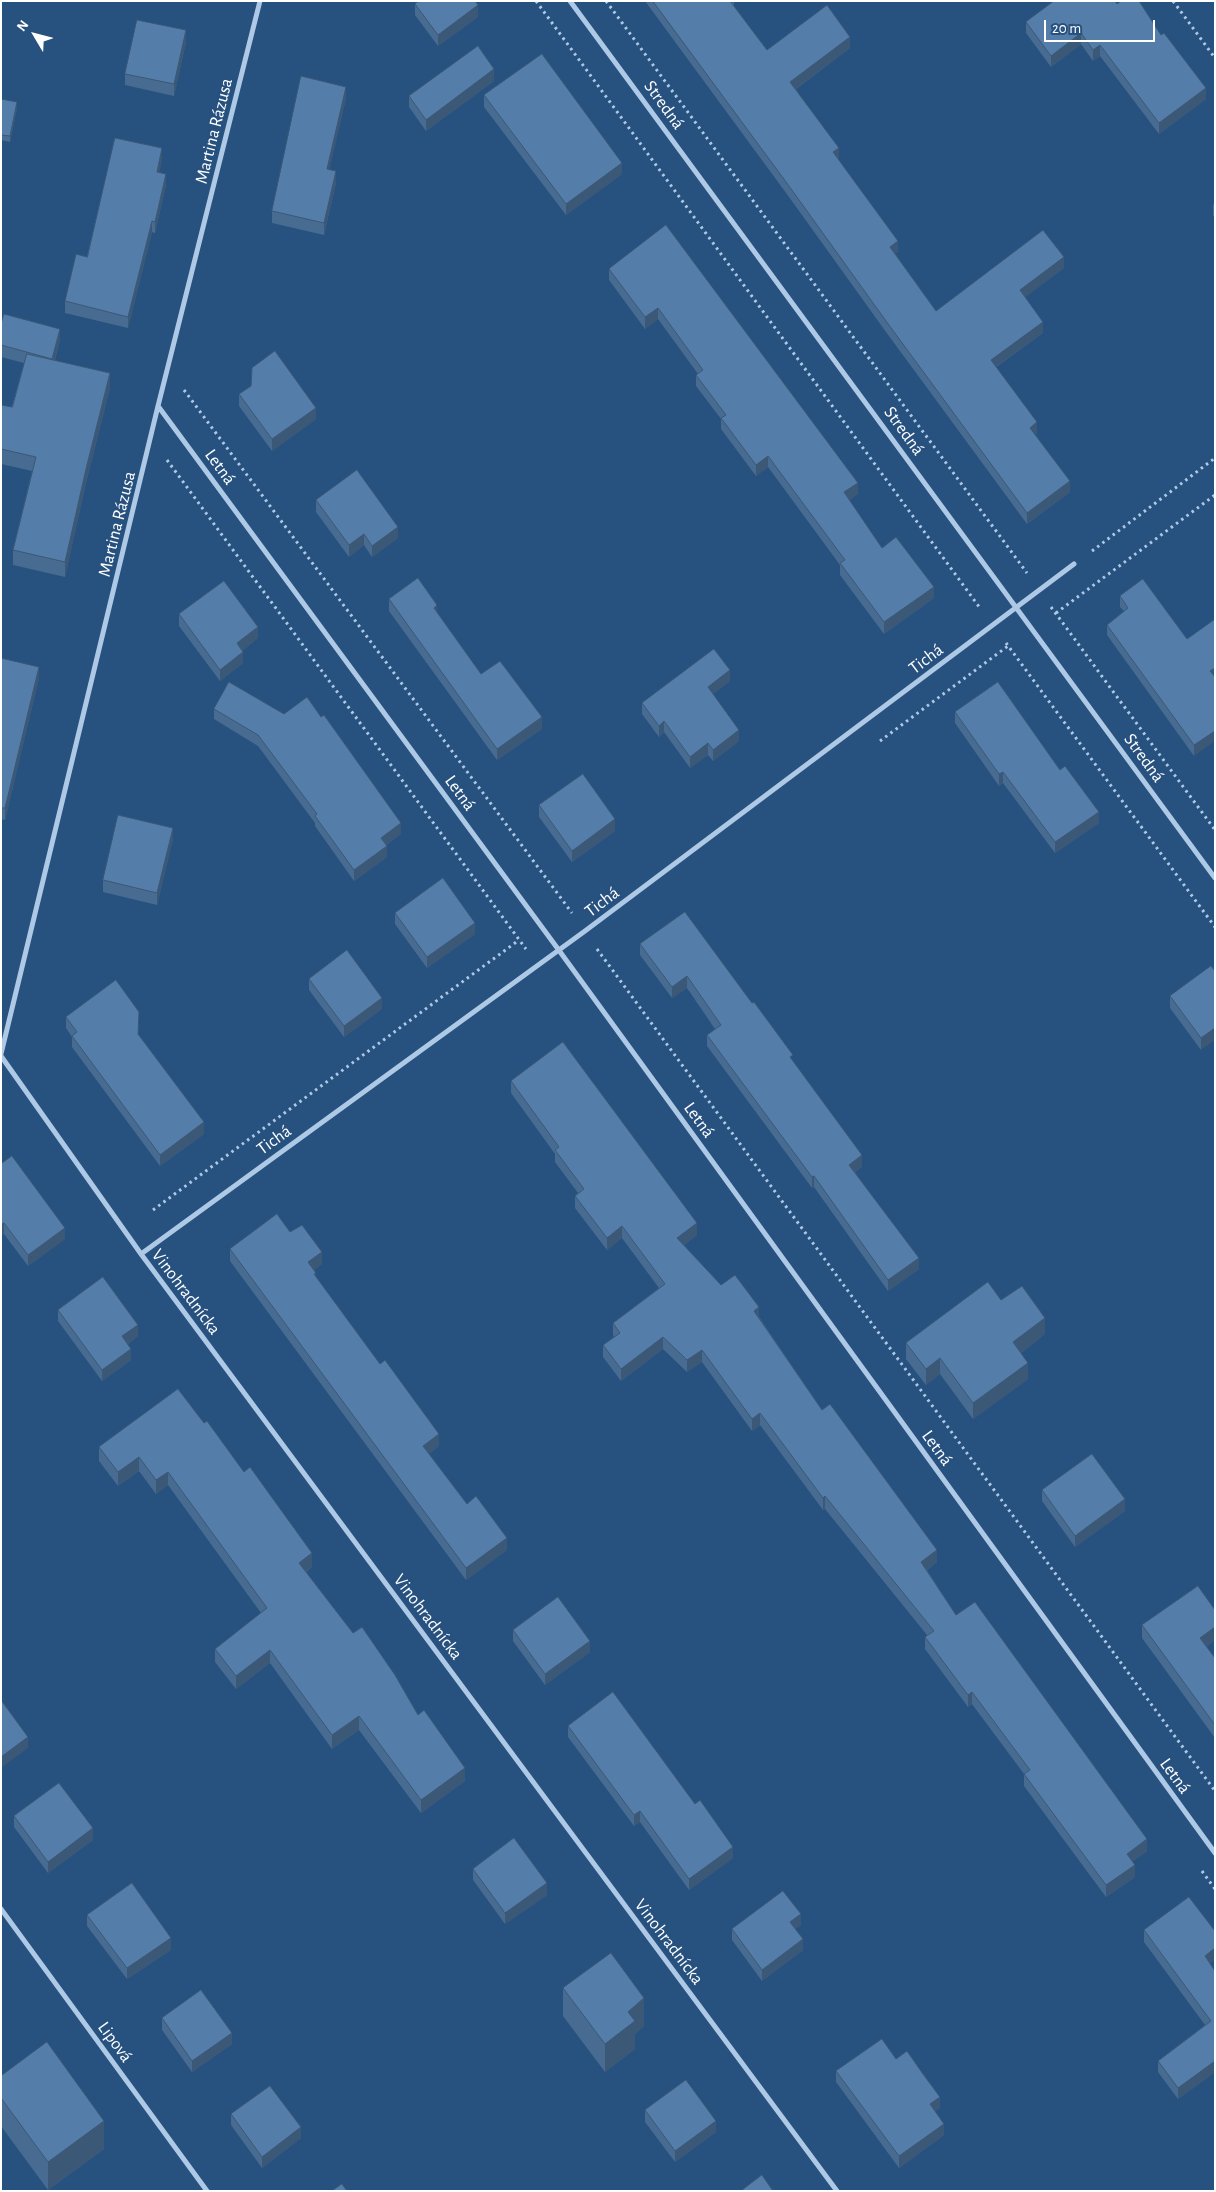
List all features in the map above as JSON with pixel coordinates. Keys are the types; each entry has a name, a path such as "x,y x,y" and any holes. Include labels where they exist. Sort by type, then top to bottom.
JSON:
{"street":[{"name":"Martina Rázusa","path":"1,1055 158,406 260,1"},
{"name":"Stredná","path":"570,1 1215,878"},
{"name":"Letná","path":"158,406 558,949 1215,1853"},
{"name":"Tichá","path":"141,1254 585,931 1074,564"},
{"name":"Vinohradnícka","path":"1,1055 141,1254 837,2191"},
{"name":"Lipová","path":"1,1909 207,2191"}],"path":[{"path":"536,1 1215,928"},
{"path":"606,1 1215,830"},
{"path":"1173,1 1215,58"},
{"path":"168,368 585,931 1215,1791"},
{"path":"1074,564 1215,458"},
{"path":"1056,613 1215,495"},
{"path":"153,1210 519,940"}],"building":[{"path":"419,1 475,1 478,5 438,35 415,4"},
{"path":"653,1 730,1 767,50 827,5 850,37 790,82 839,148 833,152 898,241 890,247 936,311 1043,230 1064,257 1020,290 1043,322 991,360 1037,422 1030,428 1070,481 1027,513"},
{"path":"1054,1 1115,1 1117,4 1121,1 1139,1 1161,35 1164,33 1206,88 1159,123 1100,45 1093,50 1081,33 1051,56 1026,22"},
{"path":"137,20 186,30 174,84 125,74"},
{"path":"478,46 494,69 426,120 409,96"},
{"path":"542,54 622,163 566,204 484,95"},
{"path":"301,76 346,87 327,169 336,171 324,223 272,211"},
{"path":"1,99 17,102 10,136 1,135"},
{"path":"115,138 162,148 157,172 166,174 155,222 152,221 128,317 65,301 76,254 87,257"},
{"path":"666,225 858,483 844,492 882,548 896,537 934,587 884,622 840,563 845,560 768,456 756,465 721,418 726,415 696,375 703,370 658,308 645,317 609,269"},
{"path":"4,314 60,329 52,359 1,345 1,324"},
{"path":"275,351 316,408 272,439 239,394 251,386 252,368"},
{"path":"27,354 110,373 65,562 13,550 36,457 1,449 1,405 12,407"},
{"path":"357,470 398,527 372,546 364,534 349,545 316,500"},
{"path":"418,578 437,605 434,608 481,674 500,661 542,717 497,749 389,599"},
{"path":"1143,579 1187,639 1215,619 1215,668 1210,671 1215,677 1215,731 1194,745 1107,625 1128,608 1120,596"},
{"path":"224,581 258,627 237,643 243,652 220,670 179,614"},
{"path":"714,649 730,670 708,687 739,730 713,750 708,743 690,757 664,721 659,726 642,703"},
{"path":"1,658 39,667 5,808 1,808"},
{"path":"229,682 284,714 307,697 321,717 324,715 401,823 381,838 387,846 354,870 315,816 317,814 258,735 214,709"},
{"path":"998,682 1060,770 1065,766 1099,812 1055,842 1003,772 999,774 955,712"},
{"path":"583,774 615,819 572,851 539,805"},
{"path":"118,815 173,828 157,893 103,880"},
{"path":"443,878 475,923 427,957 395,913"},
{"path":"685,912 793,1055 790,1057 862,1155 849,1165 919,1258 888,1280 814,1176 812,1177 707,1035 721,1025 687,976 672,987 640,944"},
{"path":"347,950 382,998 344,1026 309,979"},
{"path":"1211,966 1215,971 1215,1028 1201,1038 1170,996"},
{"path":"116,980 139,1012 138,1034 204,1122 160,1155 72,1036 77,1032 66,1017"},
{"path":"563,1042 697,1223 677,1238 721,1285 735,1275 759,1307 754,1311 822,1410 830,1404 937,1550 921,1562 956,1615 975,1602 1147,1839 1127,1854 1135,1865 1106,1885 1024,1774 1030,1770 972,1692 968,1695 925,1637 934,1631 825,1496 823,1498 760,1413 752,1419 702,1350 687,1360 663,1337 621,1369 603,1345 620,1333 613,1323 665,1284 622,1226 607,1238 575,1196 584,1189 555,1150 559,1147 511,1081"},
{"path":"12,1156 65,1228 28,1255 4,1223 1,1224 1,1164"},
{"path":"277,1214 290,1232 302,1225 322,1252 308,1262 316,1273 314,1274 380,1364 385,1360 439,1434 423,1446 467,1504 476,1496 507,1538 466,1568 230,1249"},
{"path":"103,1277 138,1325 122,1336 131,1349 102,1370 58,1310"},
{"path":"988,1282 1001,1300 1022,1286 1045,1318 1013,1342 1028,1363 973,1403 940,1358 926,1369 906,1343"},
{"path":"178,1389 204,1423 207,1421 244,1472 250,1467 312,1553 299,1563 353,1633 362,1627 395,1675 418,1715 424,1710 465,1768 421,1800 359,1716 332,1735 270,1650 236,1676 215,1649 267,1608 168,1472 156,1480 139,1457 118,1472 99,1447"},
{"path":"1092,1454 1125,1499 1075,1536 1042,1490"},
{"path":"1198,1586 1215,1610 1215,1627 1200,1638 1215,1658 1215,1725 1142,1625"},
{"path":"558,1597 590,1641 545,1674 513,1630"},
{"path":"613,1692 695,1804 700,1800 733,1847 689,1879 640,1811 634,1815 568,1726"},
{"path":"1,1700 28,1737 1,1757"},
{"path":"59,1783 93,1828 48,1862 14,1816"},
{"path":"514,1838 547,1883 505,1913 473,1869"},
{"path":"132,1883 171,1938 127,1968 87,1915"},
{"path":"783,1891 801,1914 790,1922 803,1939 762,1970 732,1929"},
{"path":"1189,1897 1215,1931 1215,1948 1205,1956 1215,1971 1215,2061 1178,2088 1158,2061 1211,2021 1144,1930"},
{"path":"611,1953 644,1998 628,2012 635,2021 605,2044 563,1988"},
{"path":"201,1990 232,2033 192,2061 162,2018"},
{"path":"882,2039 896,2059 907,2051 940,2097 930,2104 944,2124 899,2156 836,2071"},
{"path":"47,2042 104,2121 48,2162 1,2098 1,2076"},
{"path":"686,2080 716,2121 675,2151 645,2110"},
{"path":"270,2086 301,2127 262,2157 231,2114"},
{"path":"762,2175 773,2191 741,2191"},
{"path":"342,2184 347,2191 332,2191"}]}
